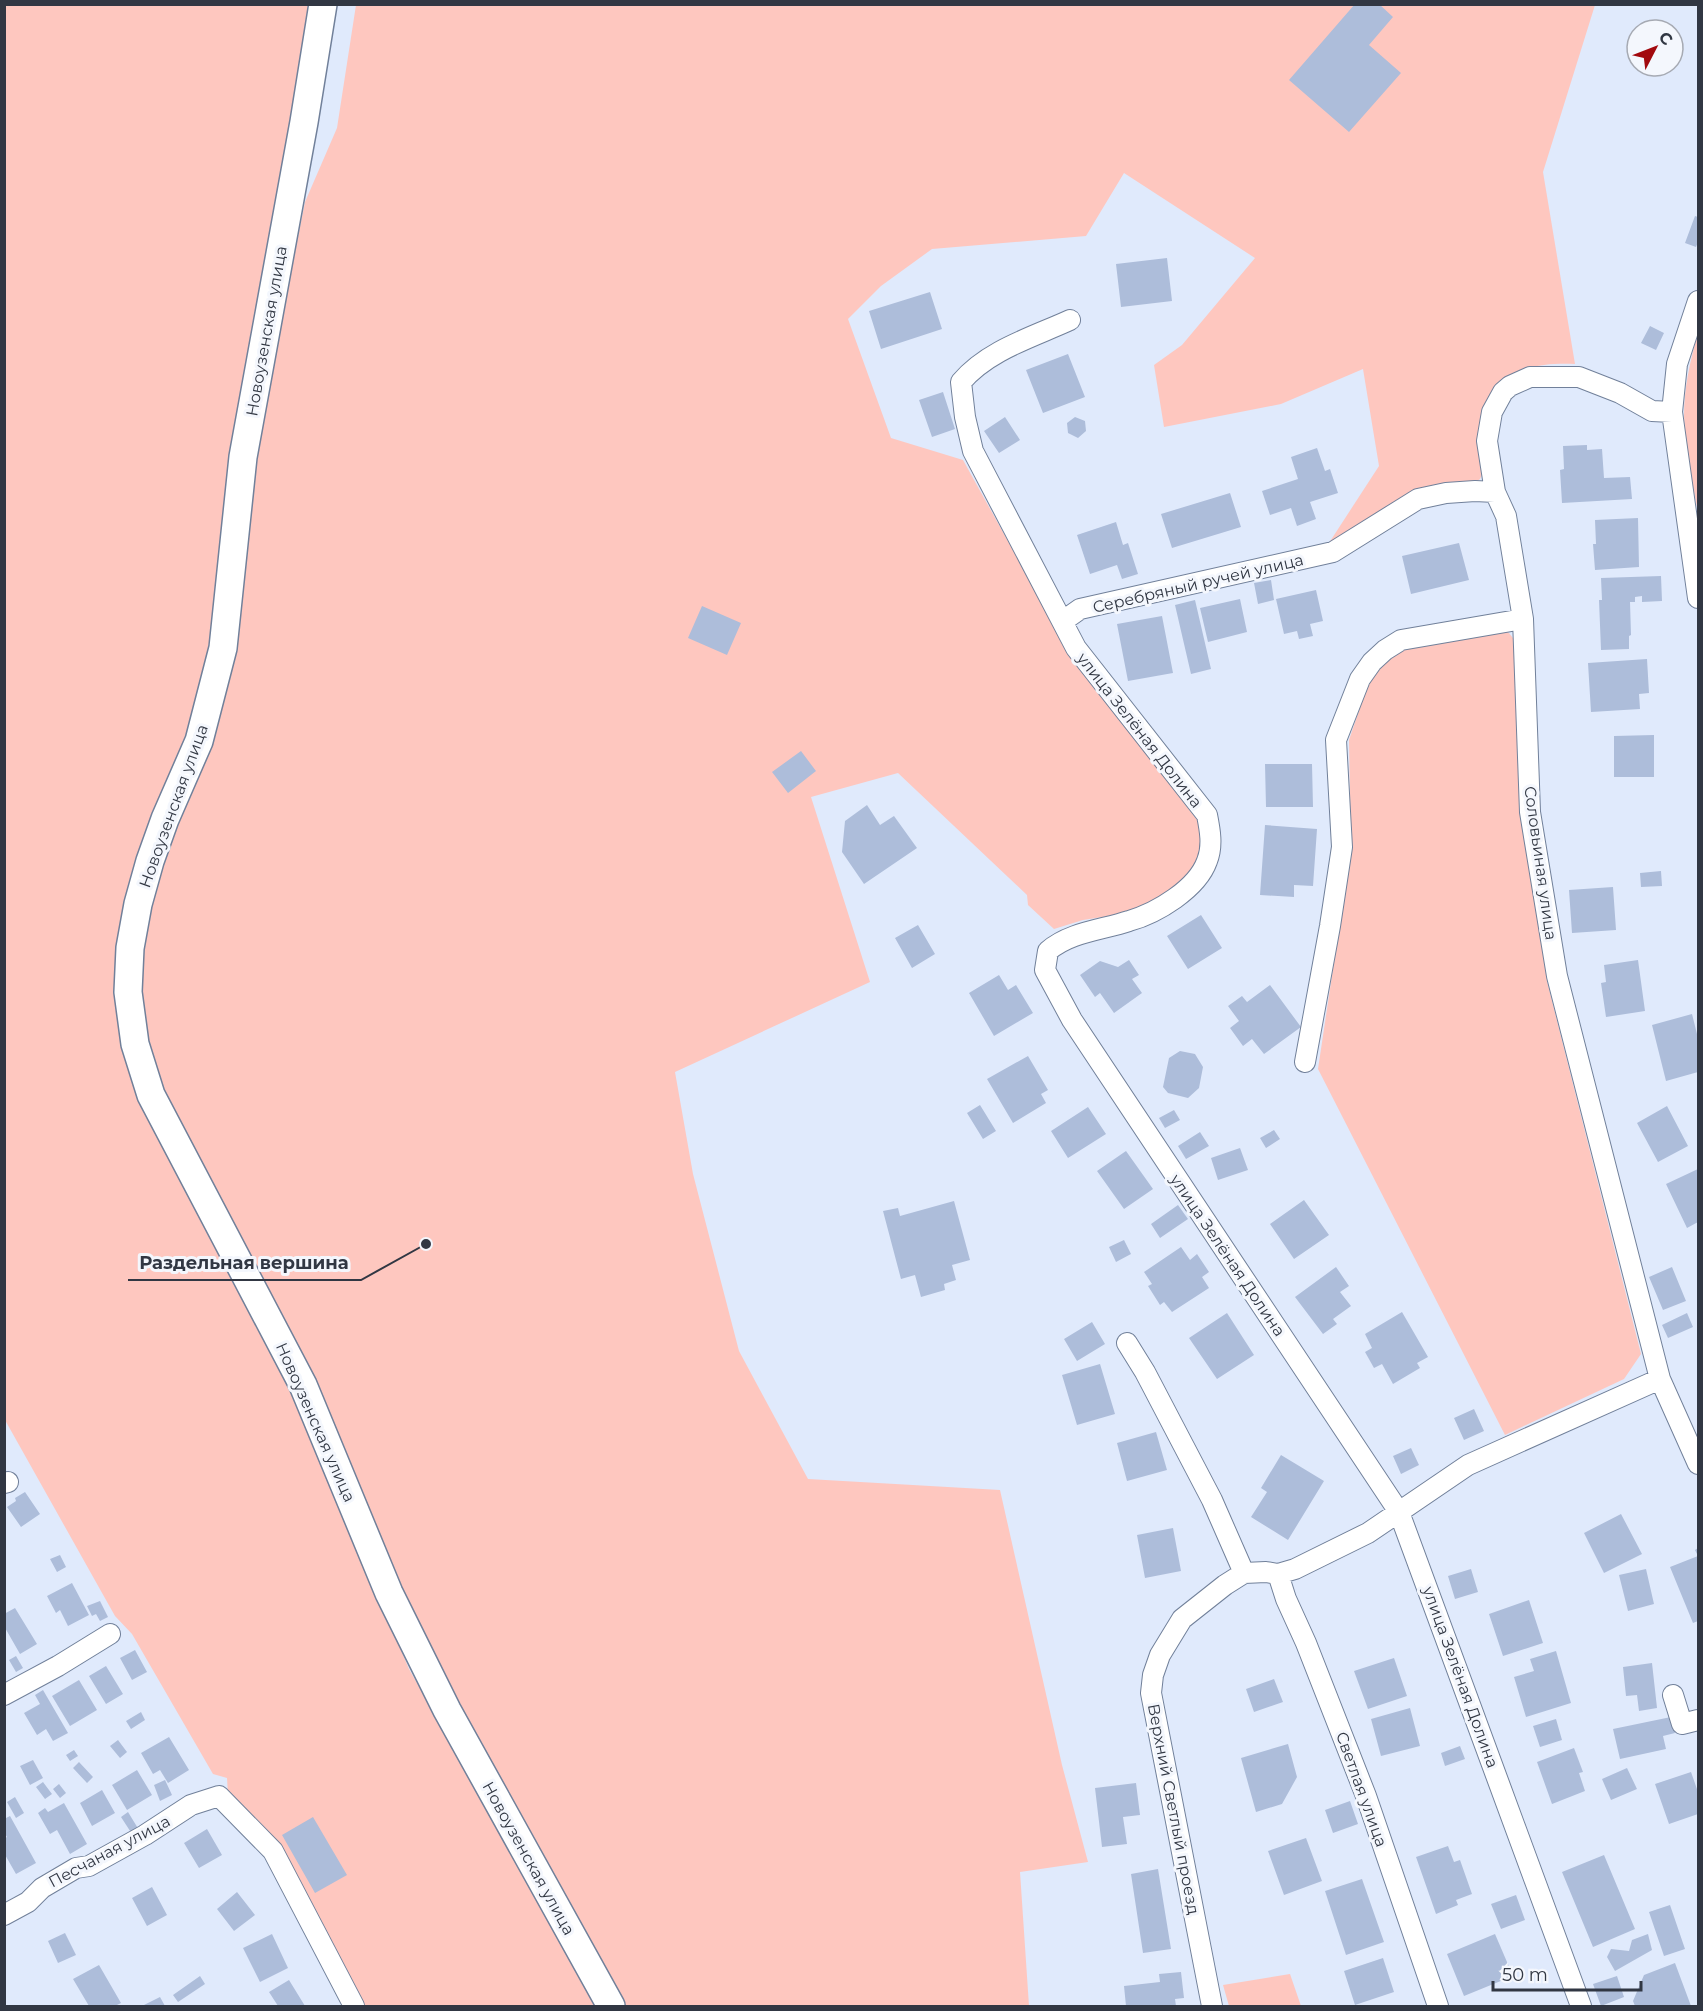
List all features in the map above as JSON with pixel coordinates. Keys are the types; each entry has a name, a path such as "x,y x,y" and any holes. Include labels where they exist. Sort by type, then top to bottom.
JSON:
{"main road":[{"name":"Новоузенская улица","path":"323,4 243,458 223,648 199,741 165,819 150,861 130,948 128,992 135,1044 151,1095 303,1385 389,1593 453,1720 611,2007"}],"street":[{"path":"1698,301 1677,364 1672,412 1698,598"},
{"path":"1063,621 973,451 965,417 961,382 971,369 985,359 1070,320"},
{"name":"Соловьиная улица","path":"1672,412 1652,411 1620,393 1579,377 1530,376 1503,392 1492,412 1487,441 1495,492 1506,516 1523,619 1530,812 1557,976 1660,1379 1698,1464"},
{"name":"Серебряный ручей улица","path":"1063,621 1080,609 1333,552 1418,499 1446,493 1495,492"},
{"path":"1305,1062 1342,847 1336,740 1360,679 1372,662 1401,640 1523,619"},
{"name":"улица Зелёная Долина","path":"1063,621 1076,648 1208,815 1211,839 1207,861 1195,882 1174,899 1132,921 1060,941 1048,951 1045,970 1072,1020 1399,1512 1581,2007"},
{"path":"1127,1343 1145,1371 1212,1500 1244,1573 1278,1574 1295,1569 1368,1533 1468,1466 1660,1379"},
{"name":"Верхний Светлый проезд","path":"1212,2007 1151,1693 1153,1675 1160,1655 1182,1619 1244,1573"},
{"name":"Светлая улица","path":"1278,1574 1366,1796 1438,2007"},
{"path":"4,1695 110,1634"},
{"path":"1673,1695 1682,1724 1698,1720"},
{"name":"Песчаная улица","path":"4,1915 28,1902 42,1888 75,1868 89,1866 146,1836 191,1805 219,1796 273,1851 354,2007"}],"shaded area":[{"path":"4,5 308,5 214,643 117,991 291,1388 409,1669 600,2006 361,2006 228,1795 227,1778 213,1774 132,1634 115,1616 5,1420"},
{"path":"356,5 1595,5 1543,172 1575,364 1533,367 1513,374 1497,387 1484,470 1480,479 1474,484 1327,546 1379,466 1363,369 1281,404 1164,427 1154,365 1182,345 1255,258 1124,173 1086,236 932,249 881,286 848,319 891,438 963,460 1071,655 1198,821 1201,842 1197,859 1188,876 1167,892 1128,913 1083,920 1054,929 1028,905 1027,895 898,773 811,797 870,982 675,1072 693,1174 739,1351 808,1479 1000,1490 1062,1765 1088,1862 1020,1872 1029,2006 623,2006 455,1705 163,1089 146,1038 141,978 145,925 153,886 223,705 236,649 254,455 305,202 337,128"},
{"path":"1698,334 1698,512 1687,452 1684,416 1688,375"},
{"path":"1499,629 1509,633 1516,642 1522,813 1547,981 1641,1354 1624,1379 1505,1435 1318,1069 1351,849 1349,740 1368,684 1378,667 1402,646"},
{"path":"1290,1974 1301,2006 1229,2006 1223,1985"}],"building":[{"path":"1355,4 1379,4 1393,17 1369,45 1401,73 1349,132 1289,80"},
{"path":"1695,216 1698,217 1696,247 1685,243"},
{"path":"1167,258 1172,301 1121,307 1116,264"},
{"path":"930,292 942,329 881,349 869,311"},
{"path":"1650,326 1664,333 1656,350 1641,343"},
{"path":"1068,354 1085,397 1043,413 1026,370"},
{"path":"943,392 955,429 932,437 919,400"},
{"path":"1005,417 1020,440 999,453 984,431"},
{"path":"1075,417 1085,421 1086,431 1078,438 1068,433 1067,423"},
{"path":"1587,445 1587,450 1602,449 1604,478 1630,477 1632,499 1562,503 1560,470 1564,469 1563,446"},
{"path":"1317,448 1325,471 1330,469 1338,493 1310,502 1316,519 1297,526 1291,508 1270,515 1262,491 1298,479 1291,457"},
{"path":"1230,493 1241,527 1172,548 1161,514"},
{"path":"1638,518 1639,567 1595,570 1593,544 1596,544 1595,520"},
{"path":"1116,522 1123,545 1128,543 1138,574 1122,579 1117,565 1090,574 1077,535"},
{"path":"1459,543 1469,580 1411,594 1402,556"},
{"path":"1661,576 1662,601 1642,602 1642,596 1635,597 1635,602 1630,602 1629,649 1601,650 1599,600 1602,600 1601,578"},
{"path":"1271,580 1274,600 1258,604 1254,583"},
{"path":"1316,590 1323,621 1310,624 1313,636 1299,639 1297,631 1284,634 1276,599"},
{"path":"1240,599 1247,632 1208,642 1200,608"},
{"path":"1195,600 1211,669 1191,674 1175,605"},
{"path":"702,606 741,623 727,655 688,638"},
{"path":"1162,616 1173,673 1128,681 1117,624"},
{"path":"1647,659 1649,693 1639,694 1640,709 1591,712 1588,663"},
{"path":"1654,735 1654,777 1614,777 1614,736"},
{"path":"801,751 816,771 788,793 772,772"},
{"path":"1265,764 1312,764 1313,807 1266,807"},
{"path":"867,805 880,825 894,816 917,848 864,884 842,852 845,821"},
{"path":"1265,825 1317,829 1313,886 1294,885 1294,897 1260,895"},
{"path":"1661,871 1662,886 1641,887 1640,873"},
{"path":"1613,887 1616,930 1572,933 1569,890"},
{"path":"1201,915 1222,948 1188,969 1167,936"},
{"path":"918,925 935,954 912,968 895,938"},
{"path":"1129,960 1139,975 1132,979 1142,993 1114,1013 1100,993 1095,997 1080,975 1100,961 1118,967"},
{"path":"1638,960 1645,1011 1606,1017 1601,983 1606,982 1604,965"},
{"path":"999,975 1008,990 1016,985 1033,1013 994,1036 969,993"},
{"path":"1270,985 1301,1027 1264,1054 1252,1039 1243,1046 1230,1028 1239,1021 1228,1006 1242,996 1247,1002"},
{"path":"1692,1014 1698,1038 1698,1072 1666,1081 1652,1025"},
{"path":"1180,1051 1195,1054 1203,1067 1199,1088 1188,1098 1168,1093 1163,1087 1169,1058"},
{"path":"1028,1056 1048,1090 1041,1094 1046,1103 1013,1123 987,1079"},
{"path":"980,1105 996,1131 983,1139 967,1113"},
{"path":"1667,1106 1688,1146 1658,1162 1637,1123"},
{"path":"1088,1107 1106,1134 1068,1158 1051,1131"},
{"path":"1174,1110 1180,1120 1165,1128 1159,1118"},
{"path":"1274,1130 1280,1139 1266,1148 1260,1138"},
{"path":"1200,1132 1209,1146 1186,1159 1178,1146"},
{"path":"1240,1148 1248,1170 1218,1180 1211,1158"},
{"path":"1126,1151 1153,1189 1124,1209 1097,1171"},
{"path":"1698,1169 1698,1222 1687,1228 1666,1184"},
{"path":"1304,1200 1329,1235 1294,1259 1270,1224"},
{"path":"954,1201 970,1260 952,1265 956,1280 944,1284 945,1290 921,1297 915,1275 901,1279 883,1211 898,1208 900,1216"},
{"path":"1178,1205 1188,1219 1160,1238 1151,1224"},
{"path":"1124,1240 1131,1254 1116,1262 1109,1247"},
{"path":"1181,1247 1190,1260 1197,1254 1209,1272 1202,1277 1209,1288 1172,1312 1164,1302 1160,1305 1148,1286 1152,1284 1144,1272"},
{"path":"1336,1267 1349,1286 1340,1292 1351,1306 1333,1319 1337,1324 1323,1334 1295,1297"},
{"path":"1672,1267 1686,1301 1663,1310 1649,1277"},
{"path":"1402,1312 1428,1357 1417,1363 1420,1368 1393,1384 1382,1364 1374,1368 1365,1352 1372,1348 1365,1334"},
{"path":"1227,1313 1254,1355 1217,1379 1189,1338"},
{"path":"1687,1313 1693,1327 1668,1338 1662,1325"},
{"path":"1092,1322 1105,1344 1077,1361 1064,1339"},
{"path":"1100,1364 1115,1414 1077,1425 1062,1375"},
{"path":"1474,1409 1484,1431 1464,1440 1454,1418"},
{"path":"1156,1432 1167,1470 1127,1481 1117,1443"},
{"path":"1411,1448 1419,1465 1401,1474 1393,1456"},
{"path":"1281,1455 1324,1481 1288,1540 1251,1517 1267,1492 1261,1488"},
{"path":"25,1492 40,1514 21,1527 7,1507"},
{"path":"1621,1514 1642,1554 1604,1573 1584,1533"},
{"path":"1173,1528 1181,1571 1145,1578 1137,1535"},
{"path":"60,1555 66,1567 57,1572 50,1559"},
{"path":"1698,1556 1698,1621 1693,1623 1670,1567"},
{"path":"1471,1569 1478,1592 1455,1599 1448,1576"},
{"path":"1646,1569 1654,1604 1628,1611 1619,1575"},
{"path":"72,1583 89,1615 68,1626 60,1610 56,1613 47,1596"},
{"path":"1529,1600 1543,1643 1503,1656 1489,1614"},
{"path":"100,1601 108,1617 100,1621 96,1614 92,1616 87,1606"},
{"path":"15,1608 37,1644 20,1654 4,1626 4,1614"},
{"path":"135,1650 147,1672 132,1680 120,1658"},
{"path":"1556,1651 1571,1703 1526,1717 1514,1677 1534,1671 1530,1659"},
{"path":"16,1656 23,1668 16,1672 9,1660"},
{"path":"1394,1658 1407,1696 1368,1709 1354,1671"},
{"path":"1652,1663 1657,1708 1639,1711 1637,1695 1626,1696 1623,1667"},
{"path":"106,1666 123,1694 106,1704 89,1676"},
{"path":"1274,1679 1283,1702 1254,1712 1246,1689"},
{"path":"79,1680 97,1710 70,1726 52,1696"},
{"path":"43,1690 68,1733 53,1741 46,1729 37,1735 24,1713 40,1704 35,1695"},
{"path":"1410,1708 1420,1746 1381,1756 1371,1719"},
{"path":"141,1712 145,1720 131,1729 126,1721"},
{"path":"1671,1717 1675,1733 1663,1736 1666,1749 1620,1759 1613,1729"},
{"path":"1556,1719 1562,1740 1540,1747 1533,1726"},
{"path":"169,1737 189,1770 168,1783 160,1770 153,1774 141,1753"},
{"path":"118,1740 127,1752 120,1758 110,1746"},
{"path":"1288,1744 1297,1777 1282,1804 1256,1812 1241,1758"},
{"path":"1460,1746 1465,1759 1445,1766 1441,1753"},
{"path":"1574,1748 1583,1772 1579,1773 1585,1791 1552,1804 1537,1762"},
{"path":"74,1750 78,1756 70,1761 66,1755"},
{"path":"33,1760 43,1778 30,1785 20,1766"},
{"path":"79,1762 93,1777 87,1783 73,1768"},
{"path":"1627,1768 1637,1789 1611,1800 1602,1779"},
{"path":"137,1770 152,1795 127,1810 112,1785"},
{"path":"1691,1772 1698,1792 1698,1814 1669,1824 1655,1784"},
{"path":"165,1780 172,1795 160,1801 154,1785"},
{"path":"43,1782 52,1794 45,1799 36,1787"},
{"path":"1136,1783 1140,1815 1123,1817 1127,1844 1102,1847 1095,1788"},
{"path":"59,1784 66,1793 60,1798 53,1789"},
{"path":"102,1790 115,1813 92,1826 80,1803"},
{"path":"15,1797 24,1813 16,1818 7,1802"},
{"path":"1350,1801 1358,1824 1333,1833 1325,1810"},
{"path":"64,1803 87,1844 70,1854 57,1830 50,1834 38,1813 45,1808 48,1812"},
{"path":"128,1812 139,1830 132,1834 121,1817"},
{"path":"10,1816 36,1863 16,1874 4,1853 4,1839 7,1837 4,1832 4,1819"},
{"path":"313,1817 347,1875 315,1893 282,1835"},
{"path":"207,1829 222,1855 199,1868 184,1843"},
{"path":"1306,1838 1322,1881 1284,1895 1268,1851"},
{"path":"1448,1846 1454,1862 1460,1860 1472,1894 1456,1900 1458,1905 1436,1914 1416,1857"},
{"path":"1604,1855 1635,1929 1593,1947 1562,1872"},
{"path":"1158,1869 1171,1949 1143,1953 1131,1874"},
{"path":"1362,1879 1384,1942 1346,1955 1325,1891"},
{"path":"152,1887 167,1915 147,1926 132,1898"},
{"path":"237,1892 255,1915 234,1931 217,1909"},
{"path":"1516,1895 1525,1920 1501,1929 1491,1904"},
{"path":"1670,1905 1685,1949 1664,1956 1649,1912"},
{"path":"65,1933 76,1955 58,1963 48,1941"},
{"path":"272,1934 288,1968 260,1982 243,1948"},
{"path":"1495,1934 1513,1976 1464,1996 1447,1954"},
{"path":"1648,1934 1652,1950 1615,1971 1607,1957 1611,1949 1629,1951 1632,1940"},
{"path":"1383,1958 1394,1992 1355,2005 1344,1971"},
{"path":"1675,1963 1691,2006 1635,2006 1633,2001 1644,1975"},
{"path":"99,1965 121,2003 115,2006 89,2006 73,1979"},
{"path":"1181,1972 1184,1998 1175,1999 1176,2006 1126,2006 1124,1986 1160,1982 1159,1974"},
{"path":"200,1976 205,1984 178,2002 173,1995"},
{"path":"1617,1976 1624,1997 1601,2006 1593,1984"},
{"path":"289,1980 305,2006 278,2006 269,1992"},
{"path":"160,1997 165,2006 144,2005"}],"place":[{"name":"Раздельная вершина","path":"426,1244"}]}
